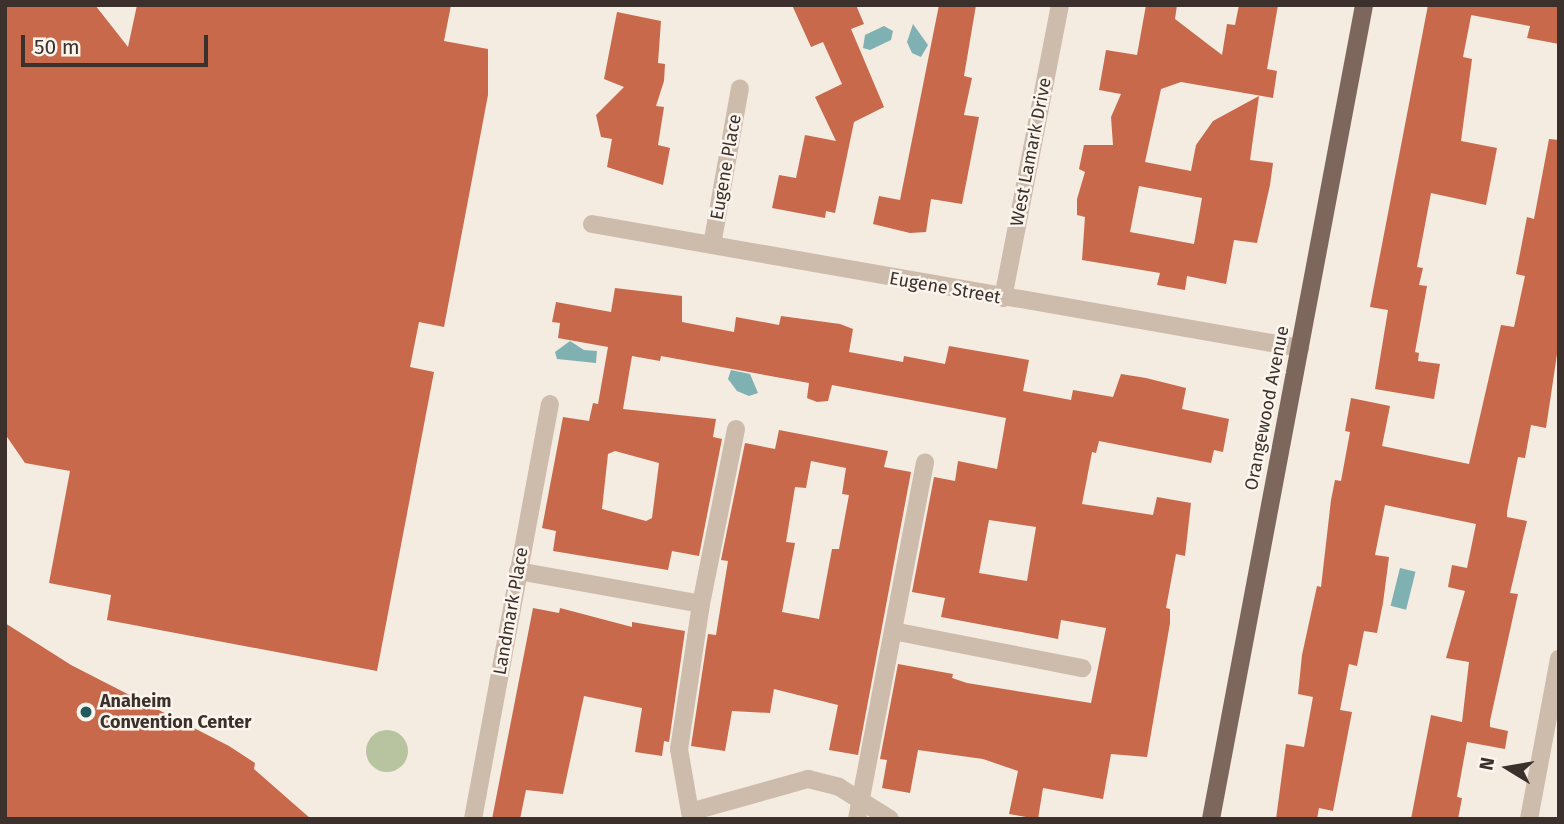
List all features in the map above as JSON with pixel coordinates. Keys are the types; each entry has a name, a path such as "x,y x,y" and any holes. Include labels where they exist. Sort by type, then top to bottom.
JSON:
{"main road":[{"name":"Orangewood Avenue","path":"1211,819 1364,5"}],"street":[{"name":"West Lamark Drive","path":"1003,298 1060,5"},
{"name":"Eugene Place","path":"712,246 740,88"},
{"name":"Eugene Street","path":"592,224 1300,348"},
{"name":"Landmark Place","path":"473,819 550,404"},
{"path":"737,429 701,604 680,748 690,812 808,779 830,783 858,810 890,819"},
{"path":"858,810 925,462"},
{"path":"518,571 701,604"},
{"path":"894,631 1082,668"},
{"path":"1529,819 1559,659"}],"green space":[{"path":"387,730 402,736 408,751 402,766 387,772 372,766 366,751 372,736"}],"water":[{"path":"913,24 928,45 921,57 912,53 907,42"},
{"path":"884,26 893,31 891,40 870,50 863,48 865,35"},
{"path":"570,341 584,350 597,351 596,363 557,359 555,352"},
{"path":"731,370 750,374 758,393 749,396 737,391 728,379"},
{"path":"1400,568 1416,572 1406,610 1391,606"}],"building":[{"path":"5,5 95,5 128,47 137,5 451,5 444,41 488,49 488,95 444,327 419,322 410,367 434,372 377,671 107,620 111,595 49,583 70,471 25,463 5,434"},
{"path":"792,5 856,5 864,24 851,29 884,107 854,122 835,213 826,211 825,218 772,208 779,175 796,178 805,135 836,141 815,97 842,84 823,42 811,47"},
{"path":"939,5 976,5 964,76 972,78 964,115 979,117 962,204 931,199 926,232 910,233 873,224 879,196 900,200"},
{"path":"1146,5 1177,5 1175,19 1222,55 1227,24 1235,25 1239,5 1278,5 1267,69 1277,71 1273,98 1181,82 1161,89 1145,162 1191,171 1196,145 1213,121 1259,96 1250,160 1273,163 1270,185 1257,243 1234,240 1226,284 1187,276 1185,290 1157,285 1160,273 1082,260 1085,217 1077,215 1077,199 1085,172 1079,169 1084,145 1113,145 1111,117 1121,94 1099,90 1106,50 1137,55","holes":["1139,186 1202,198 1194,244 1130,232"]},
{"path":"1428,5 1559,5 1559,44 1527,38 1530,26 1471,15 1463,57 1472,59 1461,141 1497,148 1486,205 1431,193 1417,267 1423,268 1419,285 1427,286 1415,352 1419,353 1418,361 1440,364 1434,399 1375,389 1388,310 1370,307"},
{"path":"617,12 661,21 658,63 665,64 664,81 656,106 664,107 658,145 670,148 663,185 607,167 612,139 601,137 596,115 624,87 604,79"},
{"path":"1549,139 1559,140 1559,341 1546,428 1531,425 1525,458 1518,457 1507,512 1507,517 1527,521 1510,593 1518,594 1490,721 1490,727 1508,731 1505,749 1467,742 1457,797 1462,798 1458,819 1411,819 1431,715 1462,722 1469,662 1446,658 1465,591 1448,587 1452,565 1467,568 1476,524 1385,505 1375,555 1389,557 1383,603 1377,633 1364,631 1357,666 1349,664 1340,710 1352,712 1333,811 1319,808 1317,819 1276,819 1286,744 1304,747 1313,697 1298,694 1302,655 1317,586 1321,587 1331,500 1335,480 1341,481 1350,432 1345,431 1351,398 1390,406 1382,446 1469,464 1501,325 1514,327 1525,276 1516,274 1527,217 1534,219"},
{"path":"615,288 682,296 682,322 734,332 736,317 779,325 781,316 840,324 853,329 849,352 903,362 904,356 945,364 949,346 1029,360 1023,391 1071,400 1073,390 1113,397 1121,374 1146,378 1186,388 1182,409 1229,419 1223,452 1214,450 1211,463 1099,441 1096,453 1092,452 1082,504 1153,515 1157,497 1191,503 1185,556 1176,554 1166,608 1170,609 1170,623 1147,757 1111,754 1103,799 1043,788 1038,819 1009,814 1018,771 983,759 918,750 910,793 882,788 887,760 880,759 898,664 953,674 952,678 967,683 1091,703 1106,628 1061,620 1058,639 941,617 945,598 912,592 934,477 955,481 958,461 997,469 1006,418 832,385 828,401 817,402 807,398 809,383 661,356 660,361 632,356 623,409 716,419 713,437 722,439 699,556 672,551 668,570 553,551 556,531 542,528 563,417 589,421 593,403 598,404 608,347 558,338 560,323 552,322 556,302 611,312","holes":["615,451 659,463 652,518 646,521 602,509 608,454","989,520 1036,527 1027,581 979,573"]},
{"path":"779,430 888,451 884,467 911,472 858,755 829,750 838,705 774,689 770,713 732,711 725,751 691,746 708,634 716,635 728,561 721,560 745,443 775,449","holes":["811,461 846,468 842,494 849,495 839,549 832,549 819,619 782,612 795,543 786,542 795,487 806,488"]},
{"path":"533,608 559,613 560,608 632,627 632,622 685,631 669,742 664,741 662,756 635,752 642,708 584,696 563,794 526,790 520,819 492,819"},
{"name":"Anaheim Convention Center","path":"5,623 71,665 229,746 255,763 254,769 311,819 5,819"}],"place":[{"name":"Anaheim Convention Center","path":"86,712"}]}
